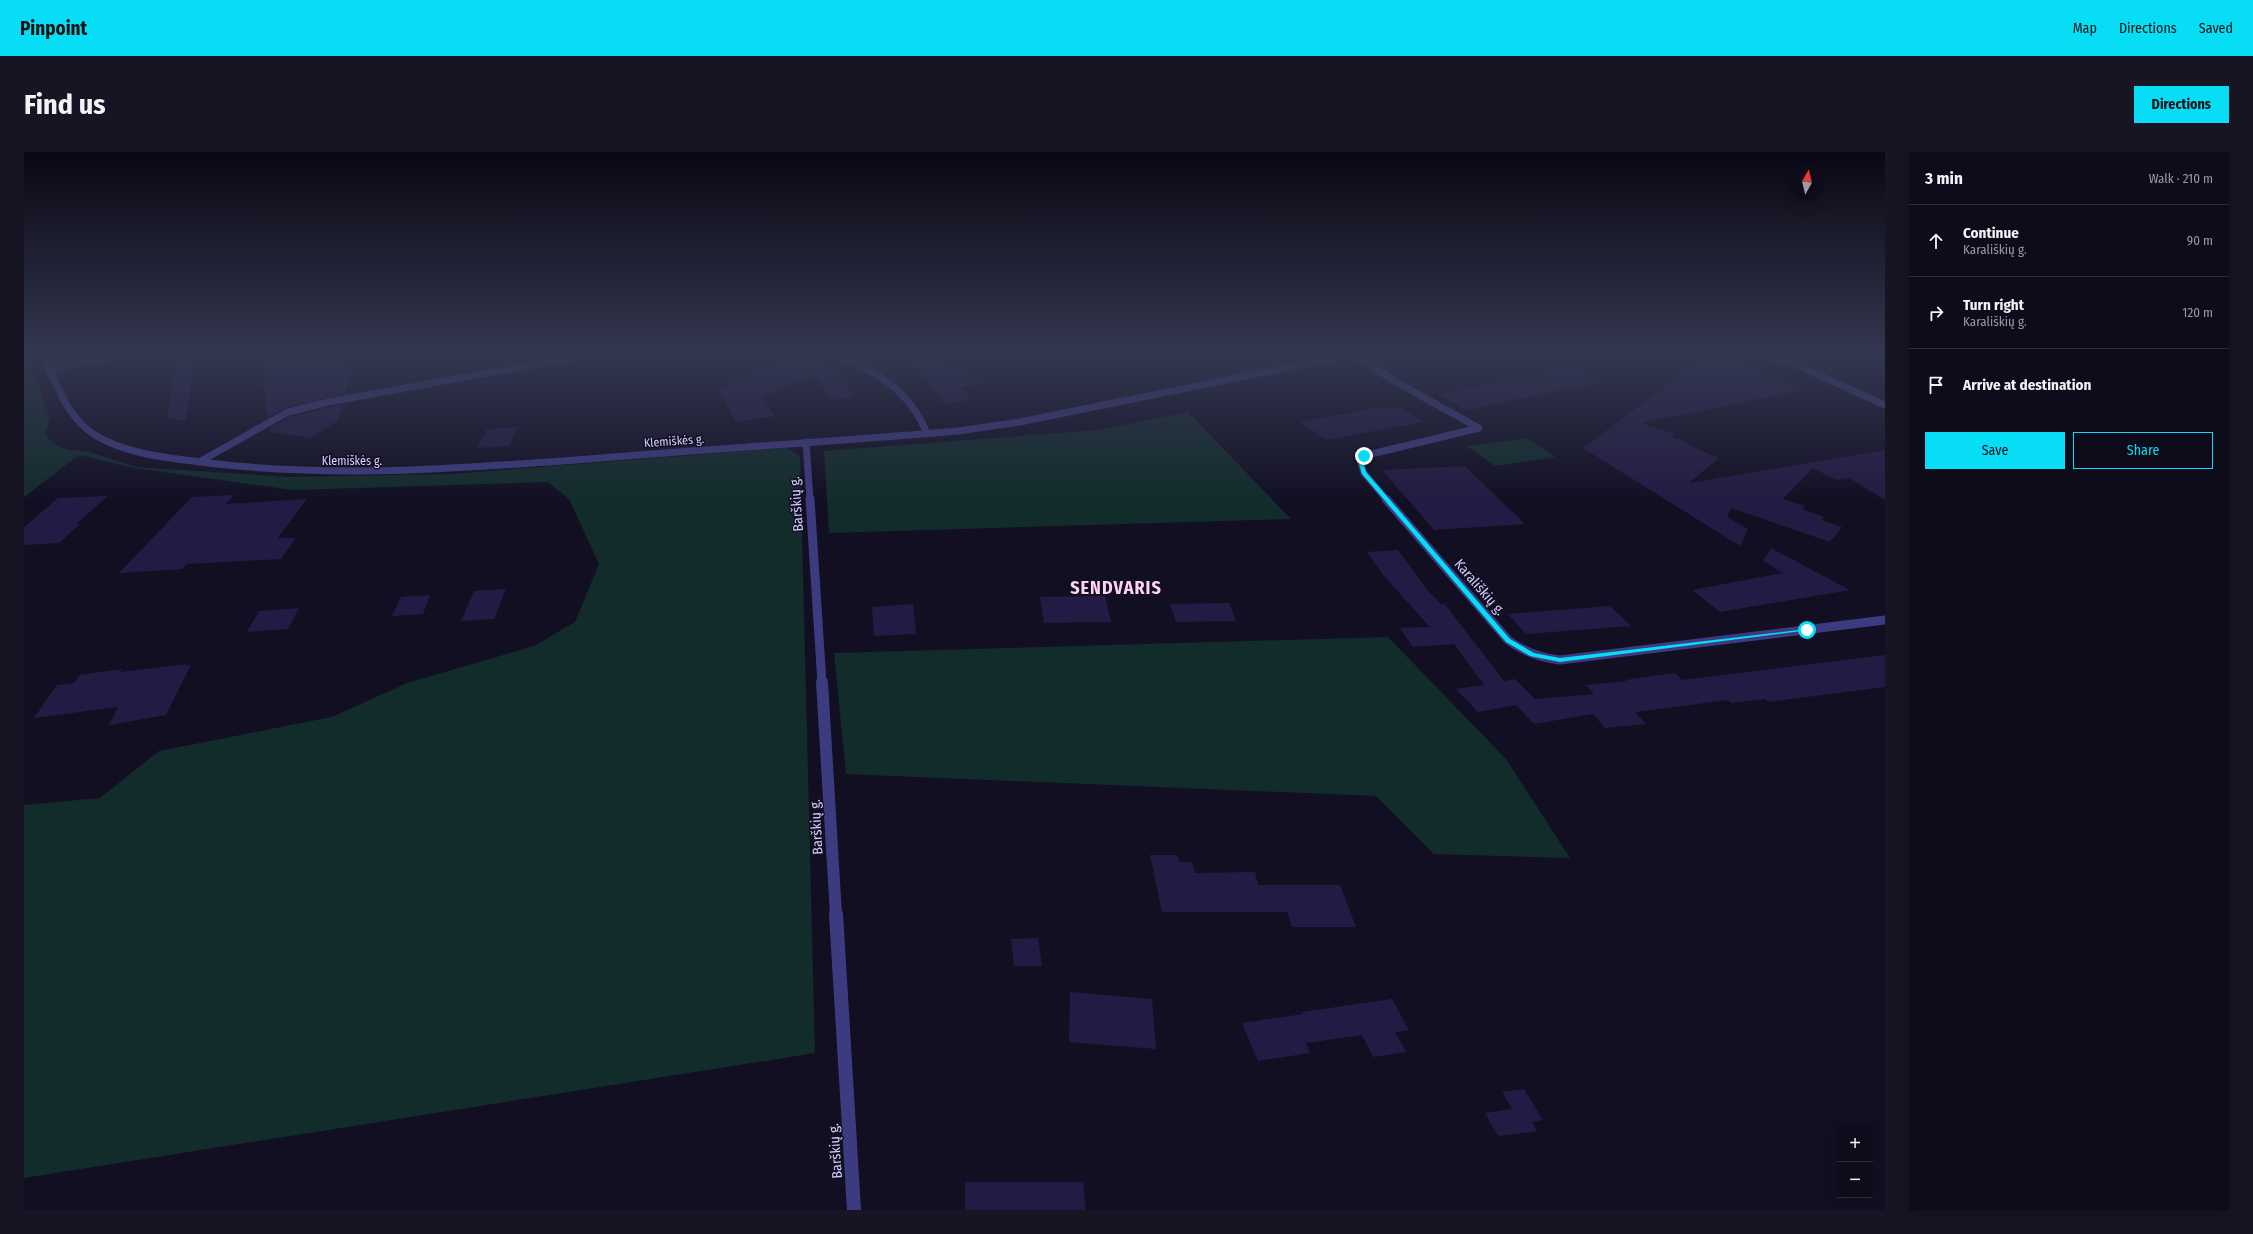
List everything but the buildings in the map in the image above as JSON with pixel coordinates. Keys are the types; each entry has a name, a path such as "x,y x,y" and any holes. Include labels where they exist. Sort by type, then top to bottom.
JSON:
{"street":[{"name":"Klemiškės g.","path":"67,404 80,424 93,434 111,444 133,450 199,462 263,470 306,472 392,472 927,433 1020,422 1107,404"},
{"path":"199,462 288,412 319,404"},
{"path":"911,404 919,415 927,433"},
{"name":"Karališkių g.","path":"1436,404 1479,428 1371,453 1364,456 1361,466 1364,473 1508,640 1520,649 1532,655 1560,660 1885,620"},
{"name":"Barškių g.","path":"806,442 834,870 845,1085 854,1210"}],"green space":[{"path":"24,404 45,404 50,419 45,435 57,446 69,450 86,451 137,467 290,477 451,474 787,448 800,456 815,1053 24,1178 24,805 100,798 159,751 332,717 407,683 534,646 575,622 599,564 569,499 548,482 293,490 134,468 79,455 24,497"},
{"path":"1188,412 1291,519 829,533 824,451 1098,430"},
{"path":"1527,438 1556,457 1495,466 1467,446"},
{"path":"1388,637 1506,759 1570,858 1434,854 1376,796 846,774 834,653"}],"district":[{"name":"SENDVARIS","path":"1116,588"}],"route":[{"path":"1364,456 1360,461 1364,473 1508,640 1520,649 1532,655 1560,660 1807,630"}]}
